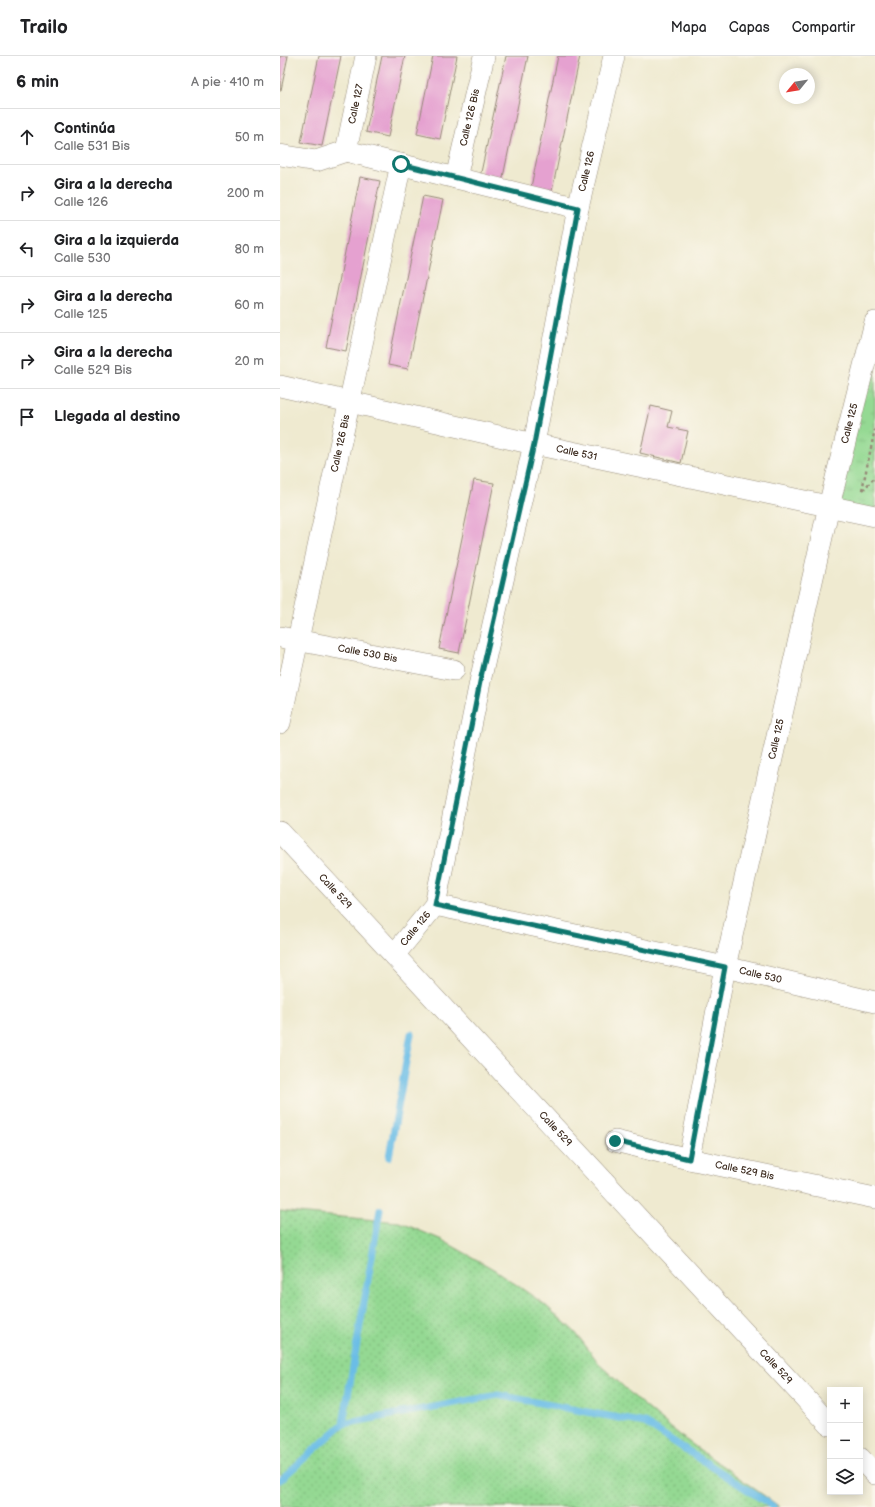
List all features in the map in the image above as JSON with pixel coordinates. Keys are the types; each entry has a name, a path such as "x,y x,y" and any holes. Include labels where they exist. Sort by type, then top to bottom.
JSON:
{"street":[{"name":"Calle 127","path":"346,151 366,56"},
{"name":"Calle 126 Bis","path":"456,178 484,56"},
{"name":"Calle 126","path":"394,955 435,905 481,677 534,444 578,208 614,56"},
{"path":"280,155 316,161 346,151 578,208"},
{"name":"Calle 126 Bis","path":"280,723 289,639 350,402 401,164"},
{"name":"Calle 125","path":"689,1159 725,967 829,506 875,322"},
{"name":"Calle 531","path":"280,386 534,444 875,516"},
{"name":"Calle 530 Bis","path":"289,639 454,670"},
{"name":"Calle 529","path":"280,832 828,1423"},
{"name":"Calle 530","path":"435,905 725,967 875,1002"},
{"name":"Calle 529 Bis","path":"615,1141 689,1159 875,1198"},
{"path":"861,1459 875,1474"}],"path":[{"path":"868,494 861,492 875,429"}],"green space":[{"path":"875,344 875,512 834,504"},
{"path":"280,1211 399,1222 442,1240 495,1270 544,1304 575,1332 601,1366 640,1402 686,1440 780,1507 280,1507"}],"building":[{"path":"280,56 288,56 281,90 280,90"},
{"path":"319,56 341,56 322,146 301,142"},
{"path":"382,56 405,56 388,137 366,132"},
{"path":"433,56 457,56 440,139 417,134"},
{"path":"506,56 528,56 502,182 480,177"},
{"path":"558,56 580,56 552,191 531,187"},
{"path":"360,177 380,181 346,351 326,347"},
{"path":"423,196 443,200 408,369 388,365"},
{"path":"651,406 672,411 668,427 688,431 681,463 640,453"},
{"path":"474,480 494,483 459,653 439,649"}],"waterway":[{"path":"389,1157 411,1034"},
{"path":"343,1424 380,1210"},
{"path":"280,1480 343,1424 498,1395 645,1423 774,1507"}],"route":[{"path":"401,164 578,208 534,444 481,677 435,905 725,967 689,1159 615,1141"}]}
